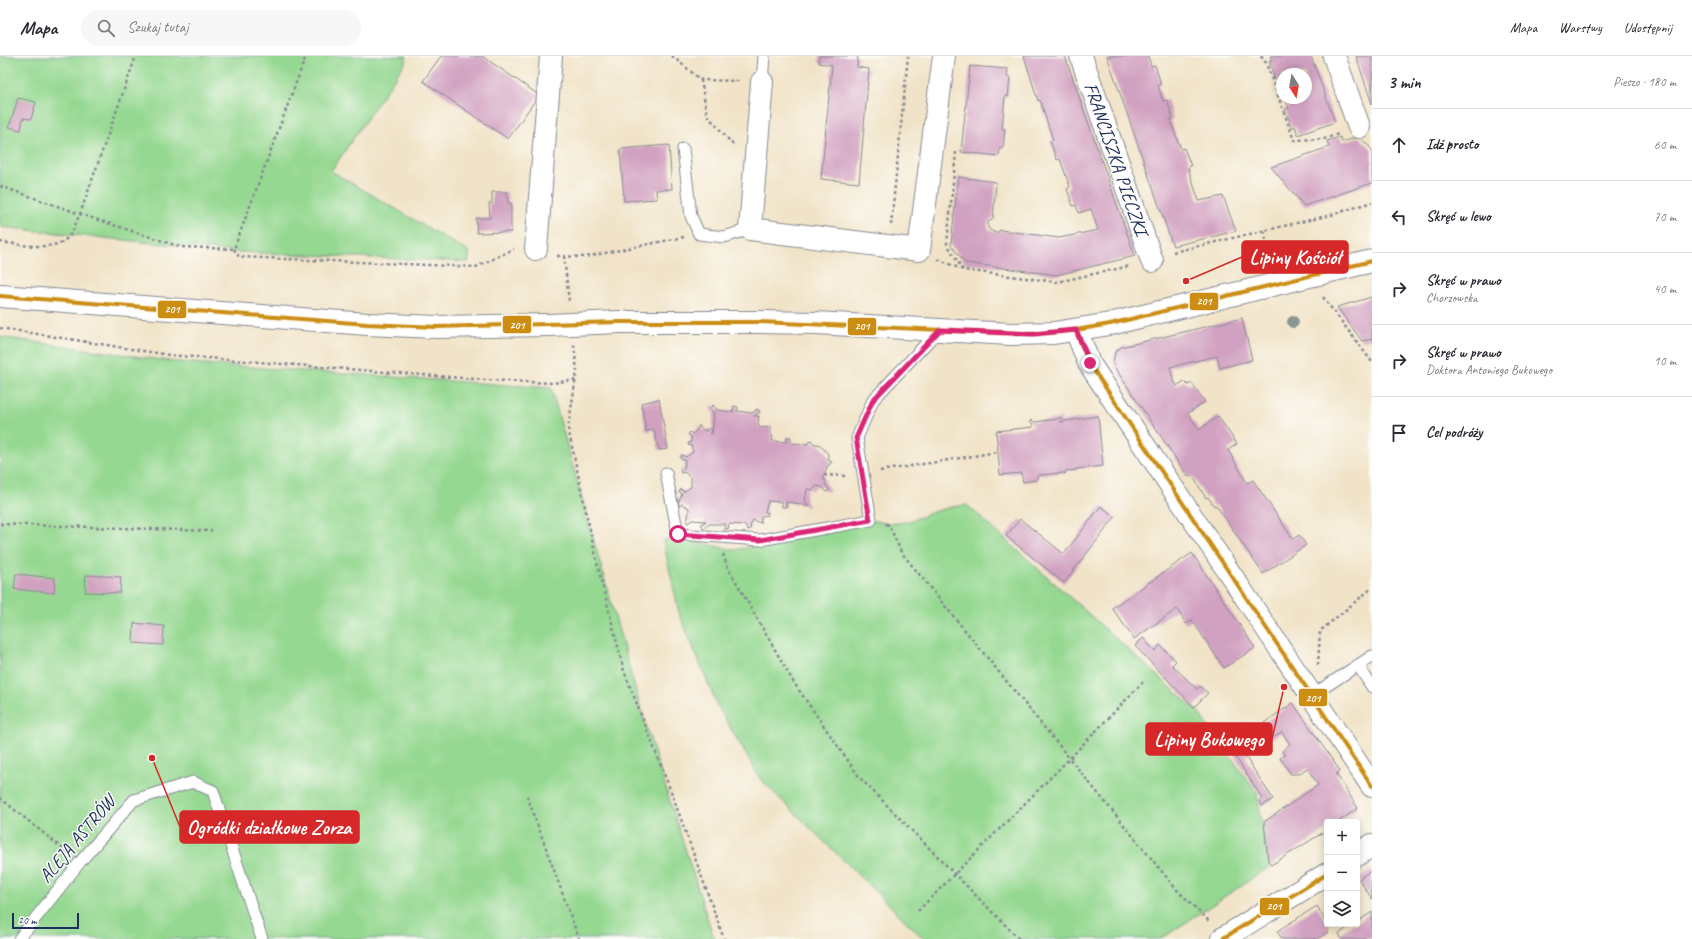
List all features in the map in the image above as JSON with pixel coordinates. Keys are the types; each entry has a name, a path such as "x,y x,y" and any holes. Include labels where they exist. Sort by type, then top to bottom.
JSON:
{"street":[{"path":"536,249 551,56"},
{"path":"762,82 756,171 750,229 919,250 944,56"},
{"name":"FRANCISZKA PIECZKI","path":"1081,56 1152,261"},
{"path":"1334,56 1359,127"},
{"path":"0,296 367,324 437,327 619,322 760,322 1033,334 1076,330 1110,324 1372,261"},
{"path":"1076,330 1090,363 1372,786"},
{"path":"1360,853 1372,845"},
{"path":"1222,939 1324,876"}],"lane":[{"path":"762,82 764,56"},
{"path":"683,149 691,216 699,234 724,237 750,229"},
{"path":"666,473 678,534 760,540 870,520 856,438 873,400 940,330"},
{"path":"1311,696 1372,656"},
{"path":"1358,665 1372,688"},
{"name":"ALEJA ASTRÓW","path":"19,939 80,862 134,800 193,782 213,791 262,939"}],"path":[{"path":"0,242 44,246 58,245 69,236 80,214 136,56"},
{"path":"306,56 234,249 238,257 476,267 522,246 536,249 551,256 585,257 699,234"},
{"path":"672,56 701,80 762,82"},
{"path":"889,246 908,56"},
{"path":"1261,56 1266,63 1294,140 1324,139 1359,127"},
{"path":"701,80 707,115 756,171"},
{"path":"956,150 947,244 963,270"},
{"path":"0,186 181,247 234,249"},
{"path":"919,250 963,270 1057,282 1152,261 1171,252 1331,215 1372,202"},
{"path":"1323,297 1372,362"},
{"path":"0,328 169,355 487,380 552,383 575,380"},
{"path":"577,371 568,428 598,567 624,671 672,794 724,939"},
{"path":"824,475 844,477 998,452"},
{"path":"870,520 889,525 901,552 1177,890 1200,912"},
{"path":"0,524 212,531"},
{"path":"717,538 727,566 794,683 860,778 1019,939"},
{"path":"1318,668 1320,631 1372,588"},
{"path":"918,911 1144,681"},
{"path":"528,796 579,939"},
{"path":"0,798 80,862"}],"green space":[{"path":"0,56 407,56 405,63 331,171 469,252 469,262 238,252 0,227"},
{"path":"0,337 176,362 551,388 644,720 714,939 0,939"},
{"path":"967,505 1197,711 1257,793 1269,867 1161,939 924,939 761,780 717,705 679,613 663,540 678,538 734,550 875,521 886,523 905,522 938,511"}],"building":[{"path":"441,56 482,56 539,95 508,139 423,81"},
{"path":"819,56 858,56 857,67 869,69 859,183 821,179 832,65 819,63"},
{"path":"1024,56 1065,56 1135,256 1057,275 965,263 951,245 958,177 996,182 993,219 988,222 988,228 993,232 998,232 1000,230 1059,238 1098,230 1091,209 1079,213 1076,205 1073,206 1067,189 1070,187 1060,159 1057,160 1050,141 1053,140 1040,100 1038,101"},
{"path":"1107,56 1148,56 1151,66 1155,65 1161,84 1158,85 1163,101 1167,100 1173,119 1170,120 1181,149 1184,148 1191,166 1188,168 1199,201 1223,196 1236,231 1173,246"},
{"path":"1270,56 1311,56 1335,122 1298,135 1295,126 1292,128 1285,109 1289,108 1287,104 1312,104 1312,68 1276,68 1275,80 1269,61 1272,60"},
{"path":"1356,56 1372,56 1372,104"},
{"path":"970,66 1008,69 1007,77 1010,78 1008,97 1005,96 1002,129 1005,129 1003,148 1000,148 999,156 961,152"},
{"path":"18,98 36,102 31,119 23,118 21,130 9,127"},
{"path":"1340,137 1342,142 1359,137 1370,147 1372,150 1372,183 1304,206 1271,167 1329,147 1327,141"},
{"path":"669,145 672,189 656,190 657,199 624,201 620,149"},
{"path":"492,192 507,192 508,203 511,203 511,232 477,233 476,218 490,218 489,203 492,203"},
{"path":"1372,297 1372,339 1362,341 1337,307"},
{"path":"1242,318 1252,360 1220,368 1217,356 1170,367 1173,379 1177,386 1184,381 1188,385 1192,383 1205,402 1188,413 1199,430 1218,416 1237,444 1228,450 1247,483 1253,480 1293,539 1299,535 1306,545 1263,574 1216,505 1214,506 1208,497 1206,498 1192,475 1188,477 1113,363 1115,352 1121,347"},
{"path":"659,399 668,449 659,450 654,430 646,431 641,403"},
{"path":"713,405 717,410 733,412 734,406 738,407 737,411 752,413 757,409 760,412 754,416 759,416 758,423 760,428 771,427 771,436 773,436 772,441 786,442 787,437 791,437 791,443 807,444 811,440 814,444 819,444 828,454 828,460 832,462 827,467 823,479 826,480 825,484 830,490 827,492 822,487 816,486 813,490 807,489 805,501 809,506 806,507 803,504 786,502 786,507 782,507 782,502 768,501 765,512 768,513 767,516 762,516 760,520 762,522 760,523 753,520 750,526 751,528 748,530 744,525 729,524 728,529 724,529 725,524 709,524 704,528 701,525 706,521 692,520 688,523 686,520 688,518 689,508 682,504 680,506 678,503 682,494 679,492 681,489 683,492 691,487 691,479 685,472 681,473 680,470 684,469 685,460 680,458 682,455 686,457 693,452 691,445 689,446 688,443 691,442 691,436 688,434 690,432 692,434 698,429 698,426 707,431 710,428 712,430 710,433 712,434 714,413 710,408"},
{"path":"1098,416 1103,466 1066,471 1065,474 1039,475 1038,477 1037,476 1037,480 1023,482 1021,473 1000,475 996,431 1033,427 1033,424 1030,422 1031,420 1034,422 1058,419 1060,417 1062,419 1060,422"},
{"path":"1101,506 1115,517 1064,583 1006,536 1020,519 1064,554"},
{"path":"1192,553 1255,648 1224,668 1192,620 1186,624 1177,609 1134,639 1112,608"},
{"path":"16,574 55,578 54,593 14,589"},
{"path":"86,575 121,577 120,593 85,592"},
{"path":"134,623 164,626 163,645 133,643"},
{"path":"1143,638 1155,651 1160,645 1176,661 1172,665 1197,689 1200,686 1208,693 1194,707 1135,646"},
{"path":"1293,703 1340,771 1336,774 1358,808 1342,819 1324,819 1324,832 1271,865 1268,860 1264,822 1318,785 1307,768 1299,774 1291,774 1280,758 1285,755 1282,752 1290,744 1282,732 1245,756 1273,799 1262,806 1259,801 1262,798 1229,747"},
{"path":"1372,870 1372,899 1360,881 1360,878"},
{"path":"1317,906 1324,919 1324,927 1329,928 1328,932 1317,939 1282,939 1277,931"},
{"path":"1372,912 1372,939 1342,939 1339,934 1349,927 1360,927 1360,920"}],"transit line":[{"name":"201","path":"0,296 367,324 437,327 619,322 760,322 1033,334 1076,330 1110,324 1372,261"},
{"name":"201","path":"1076,330 1089,363 1372,786"},
{"name":"201","path":"1222,939 1324,876"}],"place":[{"name":"Lipiny Kościół","path":"1186,281"},
{"name":"Lipiny Bukowego","path":"1284,687"},
{"name":"Ogródki działkowe Zorza","path":"152,758"}],"route":[{"path":"678,534 760,540 870,520 856,438 873,400 940,330 1010,334 1054,333 1076,330 1090,363"}]}
